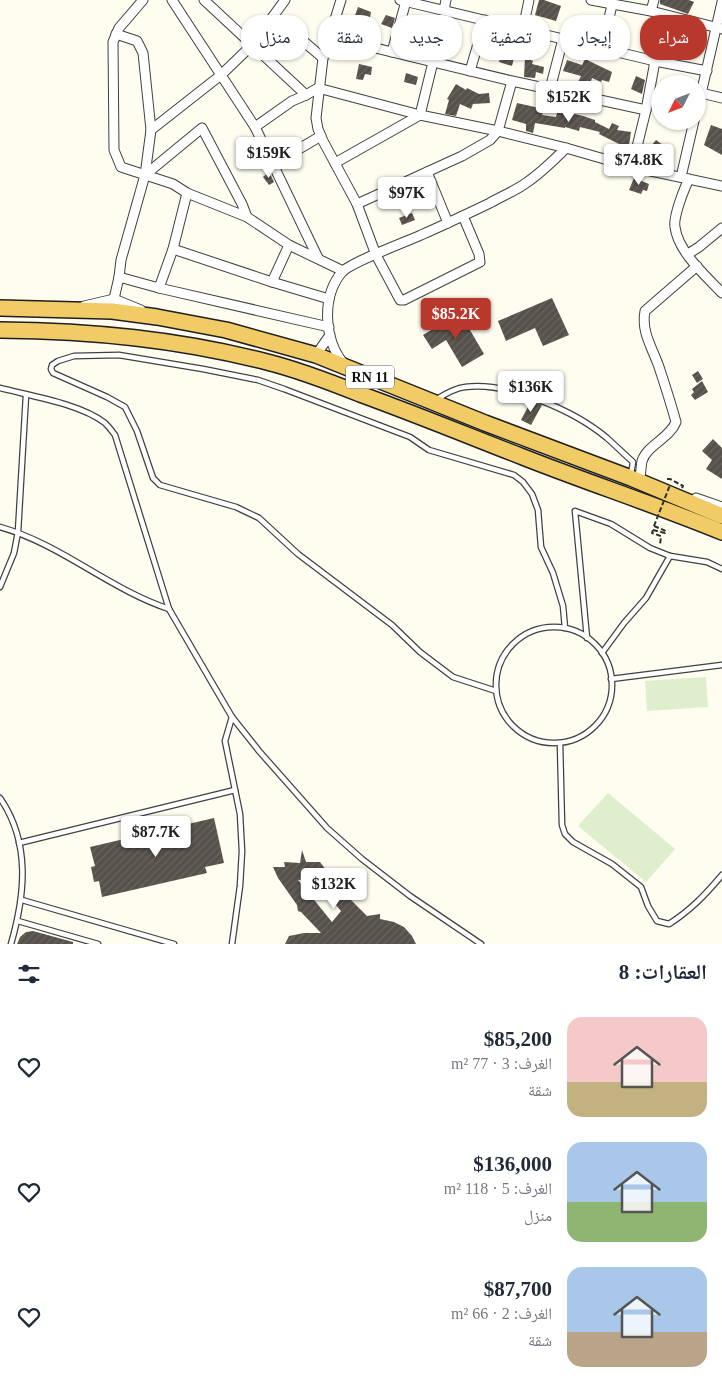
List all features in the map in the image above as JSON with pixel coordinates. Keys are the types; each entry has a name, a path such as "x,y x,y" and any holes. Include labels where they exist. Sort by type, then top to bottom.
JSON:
{"highway":[{"name":"RN 11","path":"0,308 112,311 157,317 226,330 316,355 485,423 636,478 720,528"},
{"name":"RN 11","path":"0,330 95,332 147,338 218,350 268,362 318,378 407,411 592,484 720,528"}],"street":[{"path":"143,0 116,34 113,42 114,150 121,167 173,184 187,193 247,217 289,245 343,271"},
{"path":"172,0 254,127 318,258"},
{"path":"204,0 241,35"},
{"path":"275,15 285,0"},
{"path":"337,15 341,0"},
{"path":"444,10 446,0"},
{"path":"526,15 529,0"},
{"path":"591,0 651,11 719,28"},
{"path":"651,11 654,0"},
{"path":"400,15 403,1 472,17"},
{"path":"706,76 719,28 722,2"},
{"path":"610,15 612,5"},
{"path":"114,299 121,260 146,175 151,130 143,53 137,42 116,34"},
{"path":"308,45 318,54"},
{"path":"550,89 560,51"},
{"path":"630,55 707,72"},
{"path":"151,130 221,75 241,56"},
{"path":"269,60 306,94"},
{"path":"323,60 322,74 318,88 316,118 321,136 357,204 376,254 393,290 400,300 404,300 480,262 480,254 463,216"},
{"path":"424,60 646,110"},
{"path":"470,71 473,60"},
{"path":"632,168 656,61"},
{"path":"335,163 420,115 432,62"},
{"path":"357,204 482,146 490,140 498,131 512,81"},
{"path":"254,127 292,101 318,88 420,115 498,131 566,148 632,168 722,186"},
{"path":"706,94 722,98"},
{"path":"146,175 202,128 247,217"},
{"path":"693,130 683,192 674,226 678,240 696,266 722,293"},
{"path":"273,164 321,136"},
{"path":"349,369 339,357 330,331 329,299 343,271 376,254 463,216 528,182 566,148"},
{"path":"427,172 448,223"},
{"path":"159,288 173,249 187,193"},
{"path":"688,254 722,228"},
{"path":"272,282 289,245"},
{"path":"173,249 329,299"},
{"path":"696,266 644,311 643,325 658,363 676,422 673,429 655,444 642,460 636,478 722,507"},
{"path":"118,277 330,331"},
{"path":"74,310 114,299 157,317"},
{"path":"316,355 330,331"}],"lane":[{"path":"496,691 453,677 420,652 392,625 298,554 259,518 236,507 160,485 153,478 137,431 126,407 53,374 52,365 74,356 119,355 258,380 410,437 429,450 514,475 523,482 532,494 538,510 540,547 553,573 563,606 565,628"},
{"path":"433,401 464,387 484,386 528,396 579,419 607,438 632,462 636,478"},
{"path":"0,388 74,408 93,415 106,424 115,435 169,609 232,717 265,759 327,828 362,859 410,896 481,944"},
{"path":"0,586 14,553 18,532 26,395"},
{"path":"588,638 575,511 611,524 659,552 670,556 707,562 722,569"},
{"path":"0,527 18,532 55,549 134,596 169,609"},
{"path":"602,653 624,623 646,598 670,556"},
{"path":"547,627 565,628 588,638 602,653 612,678 611,697 604,714 593,728 577,738 560,743 542,742 525,735 511,724 501,708 496,691 497,673 503,656 514,642 529,632 547,627"},
{"path":"612,678 722,665"},
{"path":"232,717 224,741 240,814 242,850 240,886 232,944"},
{"path":"560,743 562,825 565,834 573,842 612,864 641,887 648,906 657,921 669,924 687,912 708,893 722,875"},
{"path":"19,843 235,790"},
{"path":"0,798 12,822 19,843 24,872 22,900 11,944"},
{"path":"22,900 174,944"},
{"path":"18,921 98,944"}],"path":[{"path":"659,552 661,536 652,532 653,530 665,534 666,531 654,526 670,485"}],"green space":[{"path":"706,677 708,707 647,711 645,681"},
{"path":"608,793 675,849 646,882 578,826"}],"building":[{"path":"539,0 561,6 556,21 550,19 550,15 535,15"},
{"path":"660,0 689,0 694,2 688,14 660,4"},
{"path":"358,7 371,12 370,15 355,15"},
{"path":"386,15 391,17 391,28 381,24"},
{"path":"500,60 514,60 512,66 499,62"},
{"path":"525,60 531,60 533,61 532,64 544,67 543,74 536,72 535,78 524,77"},
{"path":"567,60 582,65 584,60 587,60 612,72 609,82 602,80 601,82 592,78 588,89 577,84 581,76 563,71"},
{"path":"359,64 372,67 371,75 365,74 363,80 356,79"},
{"path":"406,73 418,77 416,85 404,82"},
{"path":"636,76 645,80 642,94 631,89"},
{"path":"456,84 466,90 467,88 479,94 489,93 490,103 473,104 471,109 460,104 456,116 445,114 449,100 447,99"},
{"path":"517,103 544,109 542,115 556,117 558,110 595,120 595,122 609,129 612,123 619,126 617,130 631,132 629,145 627,145 625,150 617,148 619,144 599,134 600,132 580,127 579,131 535,123 533,133 526,131 526,124 512,120"},
{"path":"711,125 722,129 722,155 704,145"},
{"path":"656,140 663,145 658,152 651,146"},
{"path":"269,172 274,182 269,185 263,177"},
{"path":"634,178 649,184 647,191 643,190 641,194 629,190"},
{"path":"412,213 415,220 402,225 399,218"},
{"path":"552,298 569,335 543,346 535,328 506,341 498,321"},
{"path":"460,313 484,354 462,367 446,340 432,349 423,335"},
{"path":"698,371 703,379 697,383 692,375"},
{"path":"543,379 553,384 545,398 535,394"},
{"path":"702,381 708,392 695,400 691,395 694,392 692,389"},
{"path":"531,401 542,405 531,425 521,420"},
{"path":"713,439 722,448 722,479 706,469 712,460 702,451"},
{"path":"214,818 224,863 205,867 207,873 102,897 99,881 94,882 91,867 95,866 90,847"},
{"path":"302,850 306,862 320,862 341,890 346,892 347,896 367,916 380,914 380,919 394,922 404,927 416,944 285,944 289,936 304,933 321,933 298,911 297,905 278,878 273,867 285,867 284,862 300,863","holes":["314,879 341,911 332,922 298,880"]},
{"path":"33,931 73,942 73,944 17,944 20,937 26,932"}]}
